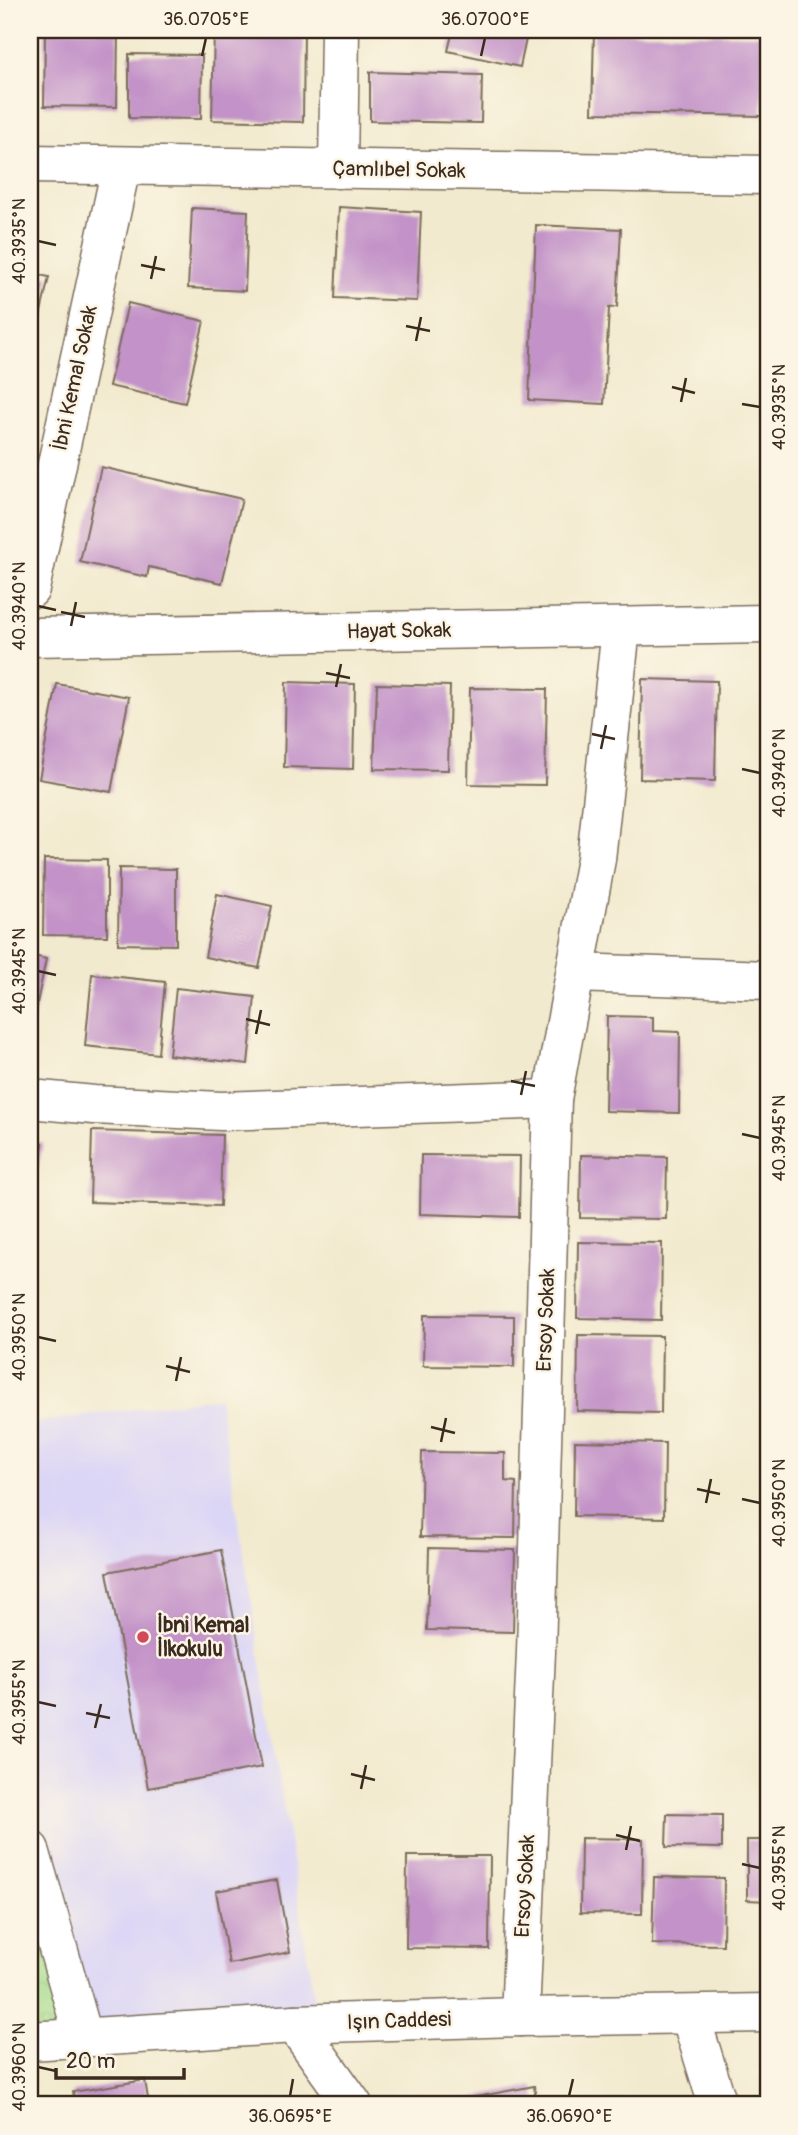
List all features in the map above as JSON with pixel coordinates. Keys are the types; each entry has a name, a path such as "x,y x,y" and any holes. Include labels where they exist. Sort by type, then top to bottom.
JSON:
{"street":[{"path":"338,169 340,30"},
{"name":"Çamlıbel Sokak","path":"30,164 768,175"},
{"name":"İbni Kemal Sokak","path":"30,589 121,167"},
{"name":"Hayat Sokak","path":"30,637 768,624"},
{"name":"Ersoy Sokak","path":"520,2017 536,1652 552,1100 596,859 621,628"},
{"path":"576,973 768,980"},
{"path":"30,1099 221,1111 552,1100"},
{"path":"30,1850 83,2036"},
{"name":"Işın Caddesi","path":"30,2041 295,2024 768,2013"},
{"path":"690,2015 718,2105"},
{"path":"295,2024 353,2105"}],"shaded area":[{"name":"İbni Kemal İlkokulu","path":"219,1397 318,2023 83,2036 30,1850 30,1423"}],"green space":[{"path":"30,1850 83,2036 30,2041"}],"building":[{"path":"45,30 118,30 117,107 44,106"},
{"path":"214,30 304,30 303,122 212,120"},
{"path":"453,30 528,30 520,67 448,51"},
{"path":"594,32 764,35 762,116 592,113"},
{"path":"30,38 34,38 33,114 30,114"},
{"path":"129,54 202,55 201,119 129,118"},
{"path":"370,72 482,75 481,123 370,121"},
{"path":"339,207 421,212 417,301 335,298"},
{"path":"192,208 248,211 245,291 188,288"},
{"path":"536,225 621,229 617,307 609,308 604,404 529,400"},
{"path":"30,273 49,277 33,347 30,346"},
{"path":"128,303 204,321 185,403 109,386"},
{"path":"101,467 242,499 222,583 149,567 147,577 80,562"},
{"path":"642,679 717,681 715,781 640,779"},
{"path":"286,682 355,684 353,769 284,767"},
{"path":"57,684 129,697 111,792 39,779"},
{"path":"377,684 450,686 448,770 374,769"},
{"path":"470,688 547,689 545,785 468,784"},
{"path":"44,859 107,860 107,936 43,935"},
{"path":"119,868 176,869 176,945 118,944"},
{"path":"217,894 272,906 259,968 205,957"},
{"path":"30,955 46,959 31,1033 30,1033"},
{"path":"92,974 165,982 158,1054 85,1046"},
{"path":"176,988 255,997 248,1064 169,1055"},
{"path":"607,1016 653,1017 653,1031 680,1032 679,1113 605,1111"},
{"path":"92,1131 222,1135 220,1206 90,1202"},
{"path":"30,1141 43,1143 31,1204 30,1204"},
{"path":"421,1155 520,1156 519,1217 420,1214"},
{"path":"581,1155 667,1157 666,1219 580,1218"},
{"path":"578,1242 662,1243 661,1320 577,1318"},
{"path":"424,1315 514,1316 514,1367 423,1366"},
{"path":"578,1335 662,1336 661,1413 577,1411"},
{"path":"575,1441 665,1443 664,1518 574,1516"},
{"path":"422,1452 505,1453 505,1481 516,1482 515,1538 420,1537"},
{"path":"429,1548 515,1550 513,1632 427,1630"},
{"path":"221,1550 262,1767 148,1788 107,1572"},
{"path":"667,1814 722,1815 722,1848 666,1847"},
{"path":"581,1838 643,1839 642,1914 580,1913"},
{"path":"747,1840 768,1840 768,1901 747,1900"},
{"path":"407,1856 490,1856 489,1949 406,1948"},
{"path":"654,1877 724,1878 723,1945 652,1944"},
{"path":"277,1880 290,1952 229,1964 216,1891"},
{"path":"145,2080 149,2105 75,2105 73,2092"},
{"path":"534,2086 537,2105 466,2105 465,2099"}],"place":[{"name":"İbni Kemal İlkokulu","path":"143,1637"}]}
